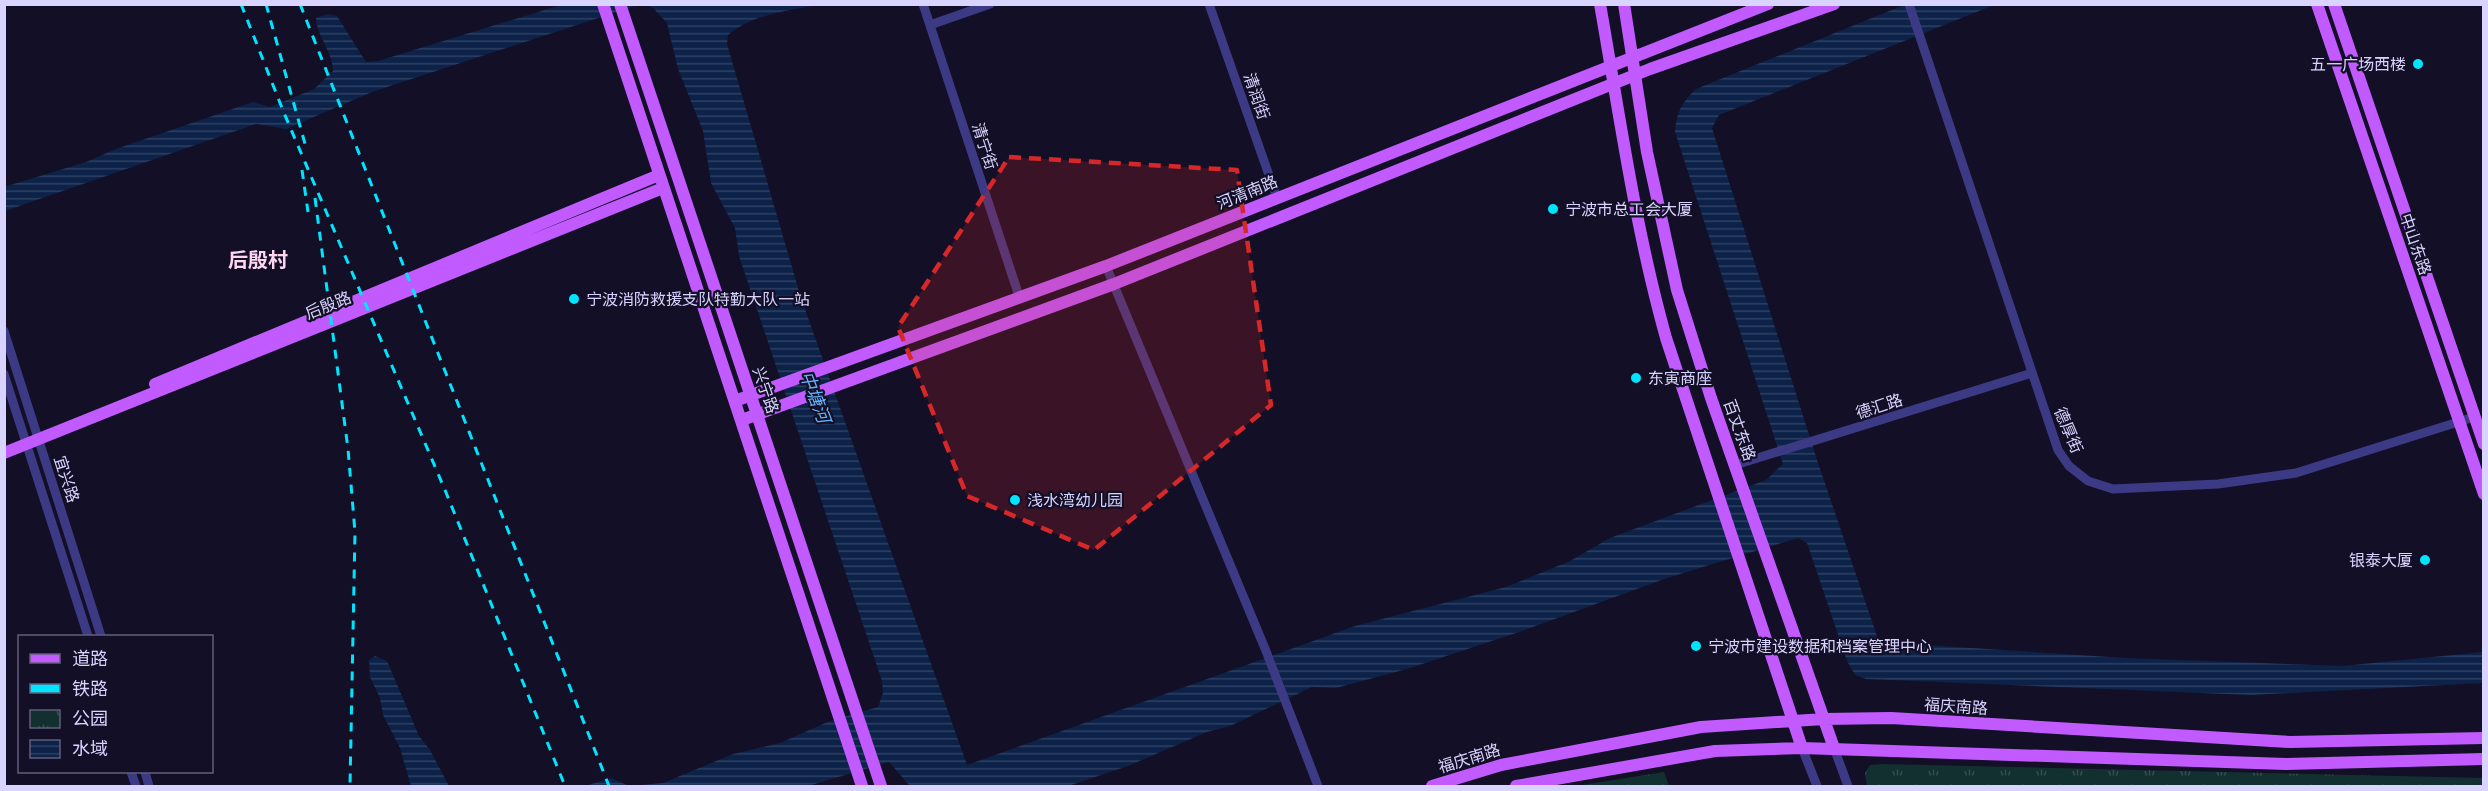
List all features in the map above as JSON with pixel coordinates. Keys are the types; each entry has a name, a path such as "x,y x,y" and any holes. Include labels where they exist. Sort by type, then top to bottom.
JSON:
{"main road":[{"path":"603,4 861,782"},
{"name":"兴宁路","path":"620,4 881,786"},
{"path":"1600,4 1638,232 1651,285 1802,748"},
{"name":"百丈东路","path":"1624,4 1647,152 1672,270 1690,336 1834,748"},
{"name":"河清南路","path":"735,401 826,370 1019,296 1107,266 1609,65 1768,4"},
{"path":"742,420 1114,284 1635,76 1834,4"},
{"name":"中山东路","path":"2317,4 2484,494"},
{"name":"中山东路","path":"2334,4 2484,444"},
{"name":"后殷路","path":"20,443 659,175"},
{"name":"后殷路","path":"20,443 663,188"},
{"name":"福庆南路","path":"1432,786 1501,765 1701,727 1824,719 1891,718 2290,742 2484,738"},
{"path":"1516,786 1715,751 1802,748 2286,764 2484,759"}],"street":[{"name":"清宁街","path":"923,4 1019,296"},
{"path":"930,25 990,4"},
{"name":"清润街","path":"1209,4 1276,198"},
{"name":"德厚街","path":"1909,4 2058,450 2068,466 2088,481 2113,489 2218,484 2296,473 2474,417"},
{"path":"1107,266 1266,651 1318,786"},
{"name":"宜兴路","path":"4,331 20,443 101,635"},
{"name":"德汇路","path":"1735,465 1772,456 2032,373"},
{"name":"宜兴路","path":"4,374 20,443 88,635"},
{"path":"1802,748 1816,786"},
{"name":"百丈东路","path":"1834,748 1848,786"}],"highlighted area":[{"path":"1009,157 1237,170 1271,405 1094,550 967,496 898,327"}],"green space":[{"path":"1870,765 2483,778 2484,786 1867,786 1865,773"},
{"path":"1664,772 1669,786 1577,786 1582,785"}],"water":[{"path":"561,5 638,5 372,92 286,129 256,124 5,211 4,187 86,162 116,149 253,102 270,107 314,89 333,71 316,18 328,14 337,16 366,62 378,61"},
{"name":"中塘河","path":"645,5 817,5 771,14 748,22 728,35 727,44 801,298 967,765 1355,626 1506,587 1570,561 1610,538 1766,480 1783,464 1675,132 1678,113 1683,103 1696,89 1904,5 1994,5 1719,115 1712,128 1817,460 1879,642 2125,658 2343,666 2483,652 2483,683 2251,695 1866,679 1855,675 1847,661 1807,543 1798,538 1667,578 1519,632 1407,669 1336,688 1312,687 1230,726 1207,732 1128,766 1068,786 910,786 889,762 808,786 629,786 663,783 733,754 780,743 830,721 878,707 883,693 882,681 739,256 735,228 711,183 703,131 678,69 667,23 653,8"},
{"path":"375,656 387,661 419,736 430,750 449,786 411,786 400,748 383,715 380,698 370,677 369,660"},
{"path":"611,778 629,786 585,786"}],"railway":[{"path":"241,4 284,113 445,490 565,786"},
{"path":"266,4 307,151"},
{"path":"300,4 609,786"},
{"path":"302,170 308,212"},
{"path":"315,198 348,449 355,532 350,786"}],"place":[{"name":"五一广场西楼","path":"2418,64"},
{"name":"宁波市总工会大厦","path":"1553,209"},
{"name":"宁波消防救援支队特勤大队一站","path":"574,299"},
{"name":"东寅商座","path":"1636,378"},
{"name":"浅水湾幼儿园","path":"1015,500"},
{"name":"银泰大厦","path":"2425,560"},
{"name":"宁波市建设数据和档案管理中心","path":"1696,646"}],"district":[{"name":"后殷村","path":"258,260"}]}
